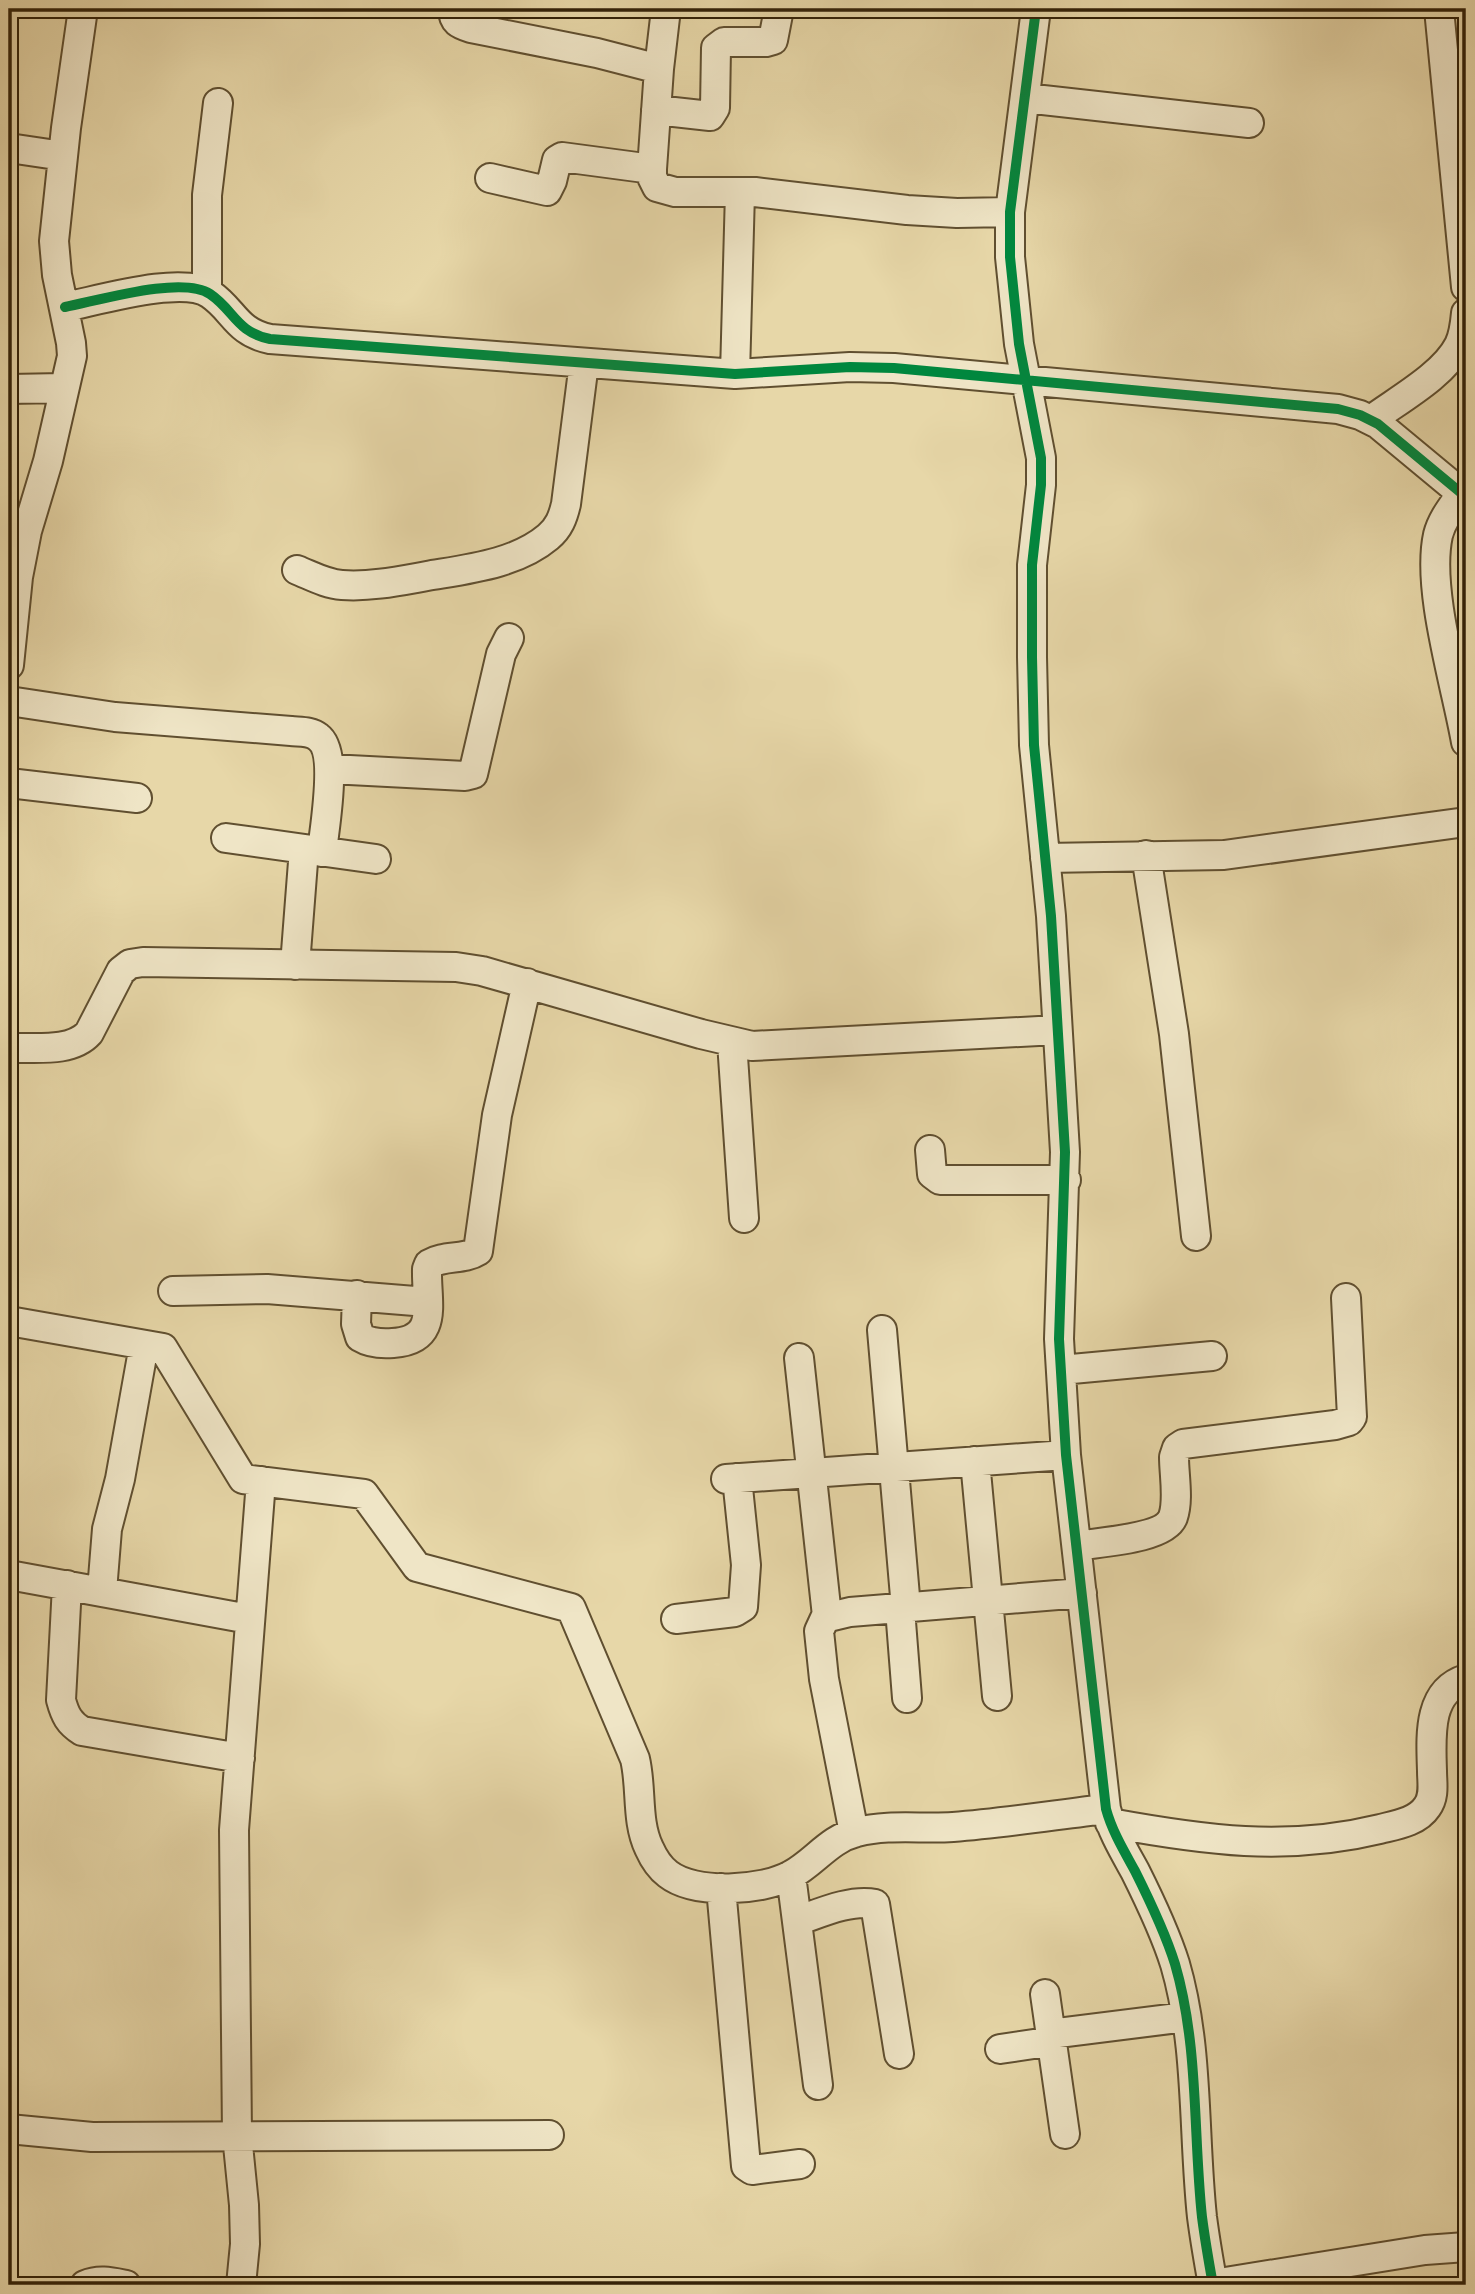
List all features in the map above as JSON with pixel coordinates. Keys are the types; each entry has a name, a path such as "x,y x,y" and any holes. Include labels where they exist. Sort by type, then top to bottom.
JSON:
{"street":[{"path":"9,665 12,602 27,531 48,461 72,356 54,258 63,156 83,9"},
{"path":"453,9 453,17 458,24 471,28 597,53 659,69"},
{"path":"666,9 652,169 655,184 661,190 740,192 957,213 1010,212"},
{"path":"656,110 710,116 715,108 716,48 724,43 766,43 773,40 779,9"},
{"path":"1036,9 1010,212 1012,288 1025,379 1041,458 1041,485 1032,565 1034,745 1055,965 1066,1180 1059,1295 1066,1455 1108,1816 1167,1941 1175,1965 1186,2017 1198,2130 1202,2216 1213,2285 1425,2250 1466,2246"},
{"path":"1439,9 1466,286"},
{"path":"1025,98 1249,123"},
{"path":"207,291 207,195 218,103"},
{"path":"9,148 63,156"},
{"path":"490,178 547,191 557,160 562,156 652,169"},
{"path":"735,374 740,192"},
{"path":"65,307 160,288 190,288 207,291 242,327 260,337 270,339 735,374 850,367 894,368 1338,408 1371,420 1464,495 1439,532 1436,575 1441,619 1466,742"},
{"path":"1371,420 1435,373 1453,355 1460,343 1466,313"},
{"path":"297,570 328,583 341,585 389,583 503,560 549,536 560,522 566,505 583,363"},
{"path":"9,389 63,388"},
{"path":"330,769 465,776 473,774 501,654 509,638"},
{"path":"9,702 115,717 309,733 318,736 330,769 312,850 295,965"},
{"path":"9,783 137,798"},
{"path":"1045,858 1224,855 1466,822"},
{"path":"226,838 376,859"},
{"path":"1146,855 1174,1034 1196,1236"},
{"path":"9,1048 55,1047 82,1041 89,1033 117,978 127,966 135,962 456,967 527,983 732,1042 767,1046 1057,1030"},
{"path":"357,1295 357,1332 364,1340 398,1343 419,1336 428,1319 429,1264 443,1258 473,1254 480,1246 497,1115 527,983"},
{"path":"732,1042 744,1218"},
{"path":"930,1150 932,1174 940,1180 1066,1180"},
{"path":"173,1291 267,1289 428,1302"},
{"path":"1077,1546 1149,1534 1168,1526 1174,1507 1174,1457 1177,1448 1182,1444 1349,1421 1352,1417 1346,1298"},
{"path":"9,1321 163,1348 243,1479 364,1494 417,1567 571,1608 635,1759 642,1826 648,1847 667,1874 682,1882 721,1888 749,1886 791,1875 836,1840 853,1833 881,1829 1108,1816 1204,1839 1266,1843 1357,1835 1407,1822 1427,1809 1433,1789 1431,1731 1438,1702 1452,1685 1466,1679"},
{"path":"882,1329 895,1466 907,1698"},
{"path":"102,1591 107,1528 120,1479 144,1345"},
{"path":"1062,1370 1212,1356"},
{"path":"799,1358 827,1616"},
{"path":"676,1619 735,1612 743,1607 746,1565 732,1478 1066,1455"},
{"path":"975,1461 997,1696"},
{"path":"241,2285 245,2244 237,2135 234,1830 261,1481"},
{"path":"9,1575 249,1619"},
{"path":"67,1586 61,1700 71,1724 82,1731 240,1758"},
{"path":"853,1833 824,1679 819,1631 827,1616 1082,1593"},
{"path":"791,1875 818,2085"},
{"path":"721,1888 747,2166 752,2170 800,2164"},
{"path":"797,1922 847,1906 876,1904 898,2054"},
{"path":"1045,1994 1065,2134"},
{"path":"1000,2049 1047,2042 1062,2032 1186,2017"},
{"path":"9,2129 92,2137 549,2135"},
{"path":"85,2285 94,2281 107,2281 126,2285"}],"cycle path":[{"path":"1036,9 1010,212 1010,257 1019,344 1041,458 1041,485 1032,565 1034,745 1051,916 1065,1152 1059,1339 1066,1455 1106,1809 1162,1928 1183,1995 1192,2058 1202,2217 1213,2285"},
{"path":"65,307 139,291 180,287 210,294 242,326 270,339 735,374 850,367 894,368 1338,409 1360,415 1378,424 1466,497"}]}
